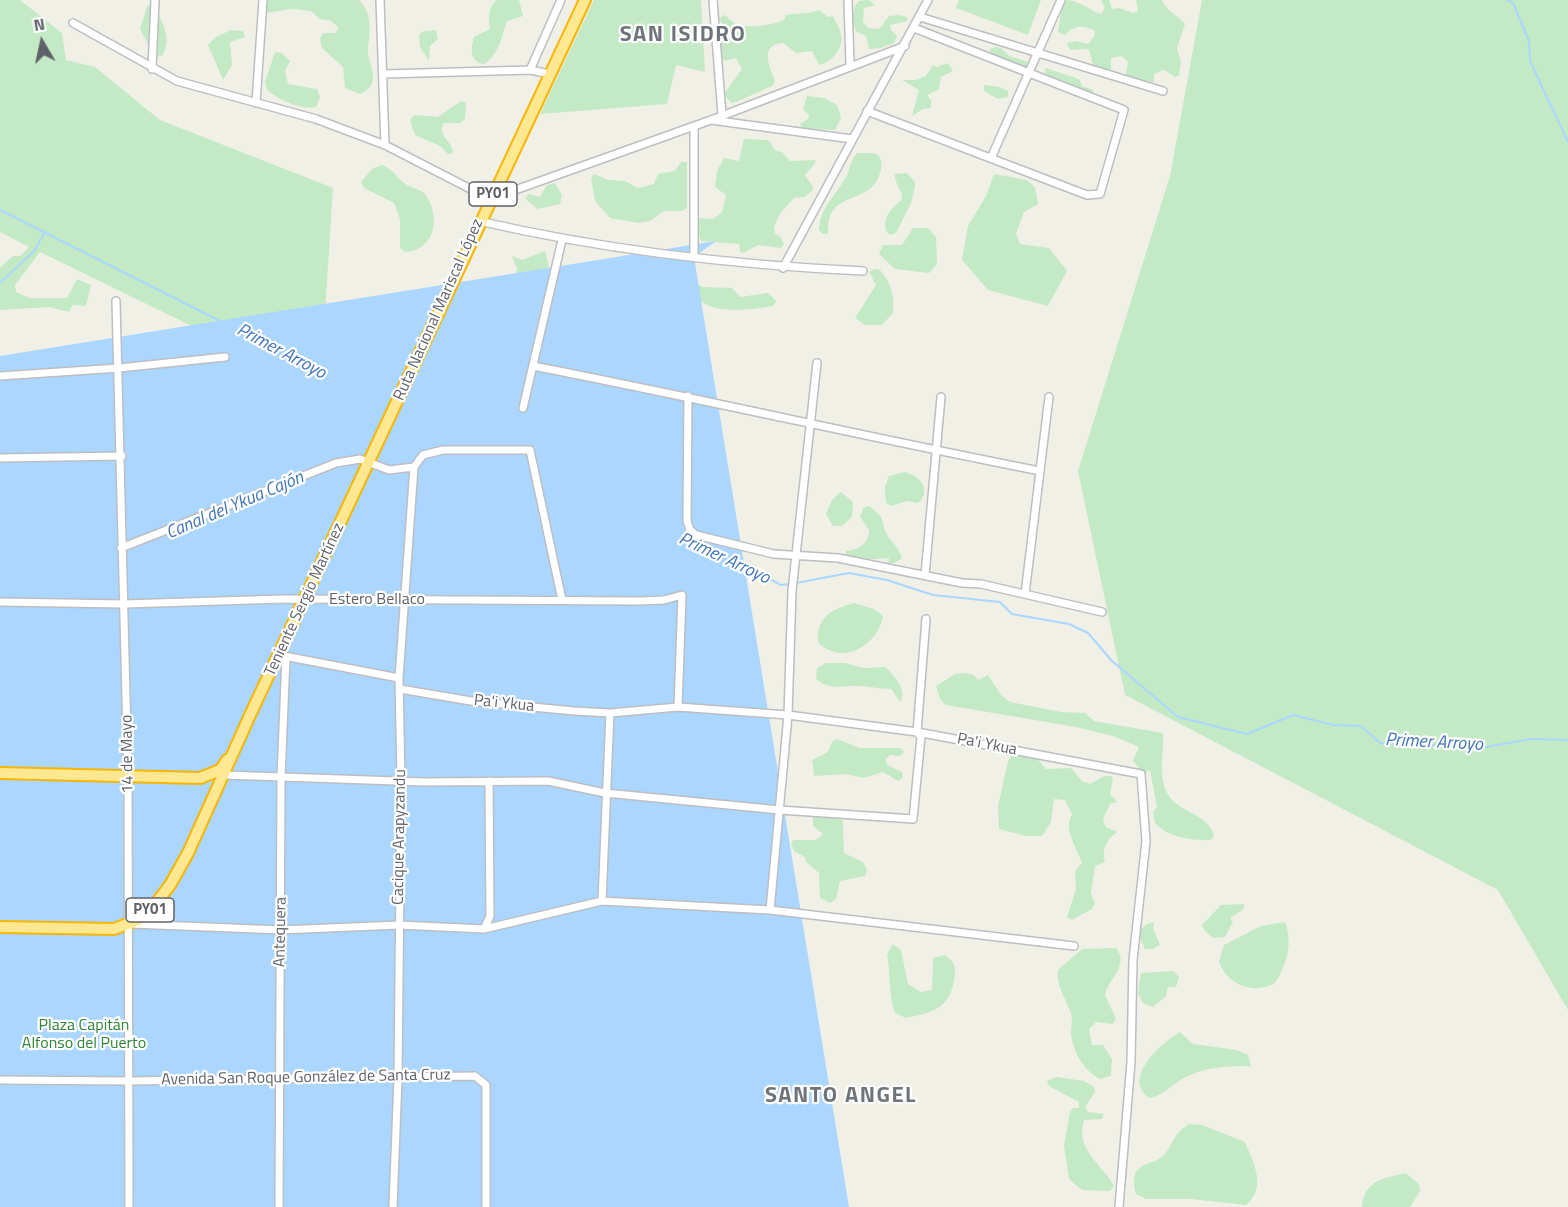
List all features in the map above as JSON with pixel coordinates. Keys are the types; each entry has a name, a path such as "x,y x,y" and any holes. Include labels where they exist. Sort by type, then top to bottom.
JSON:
{"highway":[{"name":"Ruta Nacional Mariscal López","path":"387,425 479,221 585,0"},
{"name":"Teniente Sergio Martínez","path":"225,775 251,712 283,656 304,600 387,425"},
{"path":"0,773 200,778 220,770 226,763 251,712"},
{"name":"PY01","path":"0,927 114,929 140,919 160,900 225,775"},
{"path":"182,860 210,796 209,786 200,778"}],"street":[{"path":"152,69 155,0"},
{"path":"256,103 262,0"},
{"path":"380,0 384,145"},
{"path":"530,70 561,0"},
{"path":"713,0 723,115"},
{"path":"848,0 850,65"},
{"path":"783,267 928,0"},
{"path":"991,158 1061,0"},
{"path":"920,17 1163,91"},
{"path":"73,23 177,81 316,119 384,145 490,199 711,120 850,65 905,46"},
{"path":"867,111 1087,195 1100,194 1124,110 914,28"},
{"path":"383,74 530,70 550,75"},
{"path":"711,120 852,139"},
{"path":"694,126 694,256"},
{"path":"479,221 562,240 783,267 862,271"},
{"path":"523,408 562,240"},
{"name":"14 de Mayo","path":"116,301 122,456 121,548 128,776 129,1207"},
{"path":"0,376 119,368 225,357"},
{"path":"770,910 788,716 792,588 817,363"},
{"path":"533,366 688,396 810,425 1040,471"},
{"path":"688,396 687,521 690,530 696,535 774,554 838,558 981,584 1102,612"},
{"path":"926,575 941,397"},
{"path":"1025,594 1049,398"},
{"path":"121,548 319,467 360,459 389,470 414,467 423,455 443,450 530,450 562,600"},
{"path":"0,458 122,456"},
{"name":"Cacique Arapyzandu","path":"393,1207 398,1078 401,780 399,678 414,467"},
{"name":"Estero Bellaco","path":"0,603 124,604 304,600 639,602 664,600 682,595 678,707"},
{"path":"225,775 401,780 548,780 605,793 780,810 913,819 921,737 917,732 926,619"},
{"path":"283,656 399,678"},
{"name":"Antequera","path":"279,1207 283,656"},
{"name":"Pa'i Ykua","path":"400,689 471,701 610,713 678,707 788,716 917,732 1141,774 1146,841 1133,960 1131,1062 1119,1207"},
{"path":"602,901 610,713"},
{"path":"484,929 490,916 489,781"},
{"path":"129,924 281,930 399,925 484,929 602,901 770,910 1074,946"},
{"name":"Avenida San Roque González de Santa Cruz","path":"0,1080 398,1078 469,1074 482,1079 486,1084 486,1207"}],"green space":[{"path":"0,0 20,0 62,33 66,60 95,67 160,120 333,188 322,359 208,334 40,252 15,285 16,292 29,298 67,298 77,279 91,285 86,306 73,305 69,312 49,307 0,310 0,267 13,256 20,256 29,247 0,232"},
{"path":"261,0 359,0 367,11 370,23 368,55 373,73 372,84 360,94 345,88 343,67 322,48 320,38 323,33 335,33 339,28 331,21 320,19 311,11 293,9 266,13"},
{"path":"497,0 519,0 523,16 507,21 494,55 484,64 479,63 472,54 474,37 490,29 490,10"},
{"path":"594,0 701,0 705,72 676,65 667,104 540,114"},
{"path":"869,0 875,5 864,8 863,22 868,28 879,29 889,16 900,15 908,18 907,21 890,25 891,30 897,36 894,43 881,48 869,49 866,36 856,31 853,11 859,1"},
{"path":"959,0 1041,0 1028,35 956,8"},
{"path":"1067,0 1101,14 1105,8 1101,0 1109,0 1112,9 1119,8 1133,13 1138,11 1136,0 1162,0 1167,8 1185,24 1177,48 1181,62 1179,76 1175,77 1164,70 1154,74 1154,82 1132,79 1126,75 1128,62 1122,56 1111,58 1111,70 1093,65 1089,49 1070,50 1067,43 1075,41 1088,44 1095,35 1094,30 1081,27 1072,29 1065,35 1058,32 1062,5"},
{"path":"1202,0 1568,0 1568,1010 1498,890 1125,695 1078,471 1170,176"},
{"path":"151,3 162,21 166,34 166,48 163,55 157,57 153,54 140,29 147,7"},
{"path":"819,10 828,17 833,16 840,33 841,45 832,58 819,65 812,51 796,53 783,43 775,45 768,52 775,81 772,86 731,103 724,94 742,69 736,58 725,61 721,57 719,40 723,35 720,18 724,15 734,23 760,26 784,20 786,15"},
{"path":"231,30 243,31 245,37 230,42 232,65 223,80 208,45 216,37"},
{"path":"436,30 438,39 430,46 429,61 420,47 419,35 424,31"},
{"path":"1001,48 1009,56 1032,63 1027,71 990,54 990,49"},
{"path":"275,52 282,53 290,61 285,71 288,84 317,89 320,97 316,107 303,107 290,103 267,90 265,82"},
{"path":"948,63 953,71 941,77 939,89 927,95 931,100 931,108 923,109 912,116 919,90 902,80 915,80 926,76 933,65 937,67"},
{"path":"1045,68 1079,79 1082,86 1093,90 1092,100 1075,97 1069,90 1046,78"},
{"path":"984,85 1000,87 1008,91 1008,97 998,99 984,91"},
{"path":"807,96 824,98 837,105 841,118 835,130 802,128 800,124 808,119 809,115 803,109"},
{"path":"461,101 466,103 465,119 460,123 444,123 442,127 443,135 453,153 448,154 440,146 415,135 410,120 414,115 438,117"},
{"path":"744,139 768,140 776,151 782,152 790,161 815,160 816,162 805,175 814,189 805,197 794,198 781,212 774,227 775,234 780,236 784,244 781,248 758,245 743,253 740,252 739,244 701,241 698,233 699,218 713,219 722,212 726,195 715,187 717,171 724,158 739,161"},
{"path":"857,153 878,155 882,164 877,181 867,191 836,207 831,213 828,234 823,234 819,230 822,214 843,182"},
{"path":"681,162 687,162 687,208 682,211 664,211 650,221 639,223 610,218 595,201 591,178 594,174 608,180 625,181 638,188 654,184 658,174 675,171"},
{"path":"382,165 406,185 423,192 430,203 434,221 433,231 429,239 415,250 405,252 400,248 400,219 394,203 364,188 361,182 372,169"},
{"path":"907,173 915,182 911,203 896,233 890,235 885,225 887,217 902,199 895,174"},
{"path":"994,174 1027,180 1035,187 1038,204 1024,212 1016,234 1020,244 1049,248 1067,271 1048,306 988,290 962,260 968,226 986,196"},
{"path":"555,183 562,195 560,204 537,209 525,198 529,194 540,197 547,185"},
{"path":"913,228 928,228 936,237 937,264 929,273 895,269 879,254 883,245 902,245"},
{"path":"545,251 550,272 513,280 517,269 512,256 522,260"},
{"path":"874,269 880,270 887,280 893,295 893,313 882,325 865,325 855,318 876,285 869,272"},
{"path":"687,279 703,287 732,288 740,297 768,293 776,301 774,306 735,310 715,308 699,300"},
{"path":"904,472 910,473 919,480 924,493 918,503 907,501 891,506 886,503 885,487 889,476"},
{"path":"841,492 853,502 852,517 842,526 833,526 826,514 832,500"},
{"path":"869,506 879,515 886,533 900,552 902,558 895,562 888,563 889,558 862,560 846,557 846,551 865,543 869,535 869,530 860,517 864,507"},
{"path":"854,603 874,609 883,616 875,634 869,642 851,652 832,651 822,646 818,638 822,621 835,610"},
{"path":"826,663 845,663 863,668 885,667 896,678 901,688 900,702 891,689 826,685 816,679 817,668"},
{"path":"955,674 974,675 978,680 988,675 1001,695 1010,702 1061,712 1085,713 1094,721 1163,733 1162,771 1167,793 1178,805 1199,817 1210,827 1214,835 1211,840 1189,839 1173,835 1155,823 1153,812 1157,807 1150,770 1143,774 1133,760 1139,747 1113,736 1076,727 946,705 940,699 936,686"},
{"path":"837,739 860,748 901,748 904,752 900,756 890,755 886,759 887,765 902,772 903,778 898,781 883,772 863,778 846,774 814,776 812,760 828,752 832,742"},
{"path":"1034,755 1046,769 1071,768 1082,781 1090,784 1104,776 1113,778 1110,794 1117,802 1110,804 1103,819 1106,827 1117,832 1106,845 1105,862 1095,866 1091,893 1095,904 1092,909 1072,920 1067,917 1076,889 1075,871 1082,863 1070,833 1072,814 1065,800 1054,799 1051,822 1042,836 1026,836 999,829 998,806 1008,761 1011,756"},
{"path":"837,815 843,821 844,853 863,862 867,870 865,876 840,881 836,899 830,903 820,898 819,873 806,862 805,857 795,852 791,845 793,840 816,840 823,834 813,826 813,816"},
{"path":"1244,904 1244,909 1230,918 1233,922 1225,937 1213,938 1204,930 1202,925 1221,905"},
{"path":"1154,922 1153,928 1160,945 1153,949 1145,949 1140,939 1140,930"},
{"path":"1285,922 1288,953 1275,983 1250,988 1234,982 1219,961 1224,945 1261,926"},
{"path":"893,944 901,950 908,984 921,992 932,990 933,958 945,955 953,962 955,974 953,985 942,1005 929,1012 906,1018 895,1013 891,999 887,954"},
{"path":"1116,948 1121,960 1105,995 1116,1019 1113,1024 1096,1022 1089,1029 1092,1045 1103,1045 1112,1059 1111,1076 1100,1079 1084,1066 1074,1047 1071,1033 1072,1016 1060,988 1058,970 1082,949"},
{"path":"1173,971 1179,977 1176,987 1168,987 1166,996 1153,1007 1143,1003 1138,993 1141,973"},
{"path":"1180,1032 1193,1044 1237,1050 1248,1055 1251,1066 1224,1067 1198,1072 1149,1098 1142,1090 1140,1080 1142,1071 1155,1052"},
{"path":"1057,1077 1084,1081 1094,1087 1095,1092 1085,1107 1088,1112 1104,1114 1102,1119 1084,1120 1083,1140 1091,1156 1114,1186 1110,1191 1082,1190 1069,1179 1064,1146 1070,1112 1073,1108 1079,1108 1079,1102 1049,1086 1047,1081"},
{"path":"1190,1124 1202,1125 1245,1142 1257,1175 1256,1191 1246,1205 1191,1199 1146,1199 1136,1194 1134,1182 1138,1169 1161,1158 1178,1133"},
{"path":"1406,1173 1419,1184 1420,1191 1410,1207 1362,1207 1367,1191 1376,1182"}],"water":[{"name":"Canal del Ykua Cajón","path":"716,241 694,257 849,1207 0,1207 0,356"}],"waterway":[{"path":"1507,0 1513,3 1529,41 1530,61 1568,142"},
{"name":"Primer Arroyo","path":"0,210 222,322"},
{"path":"0,283 34,251 45,232"},
{"name":"Primer Arroyo","path":"744,565 781,585 790,584"},
{"name":"Primer Arroyo","path":"796,583 849,573 887,580 933,595 1000,602 1012,614 1069,624 1088,633 1112,661 1178,717 1247,734 1293,715 1333,725 1361,726 1380,743 1485,747 1532,739 1568,740"}],"district":[{"name":"SAN ISIDRO","path":"683,36"},
{"name":"SANTO ANGEL","path":"841,1097"}],"park label":[{"name":"Plaza Capitán Alfonso del Puerto","path":"84,1035"}]}
